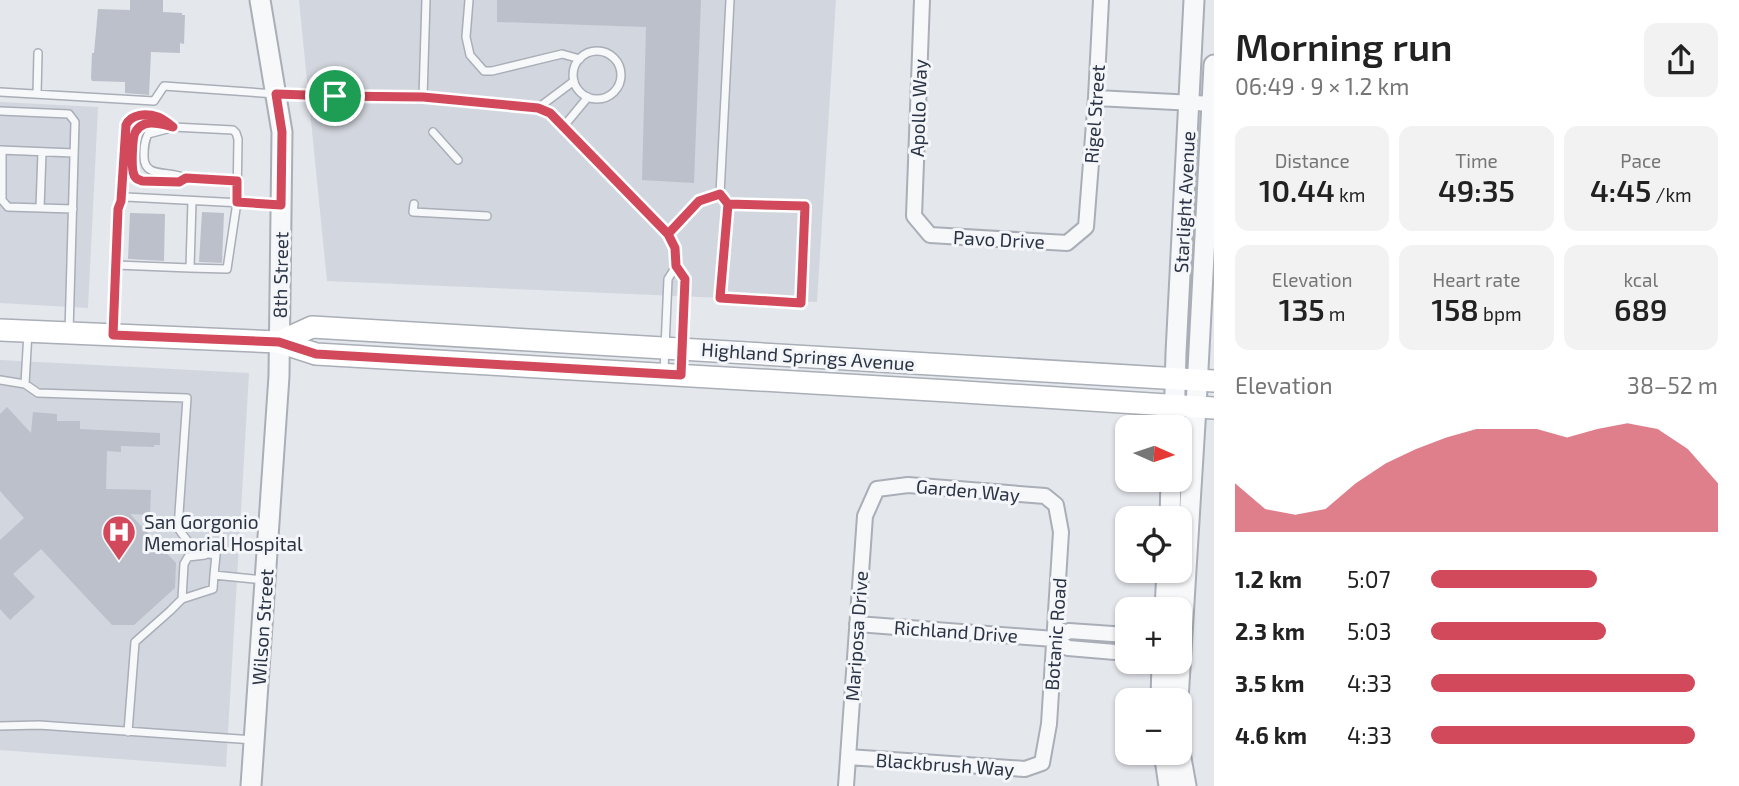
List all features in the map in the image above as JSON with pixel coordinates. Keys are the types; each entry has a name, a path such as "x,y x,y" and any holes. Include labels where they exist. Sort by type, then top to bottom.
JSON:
{"main road":[{"name":"Highland Springs Avenue","path":"279,342 312,327 1206,380"},
{"name":"Highland Springs Avenue","path":"0,330 279,342 316,354 1205,407"}],"street":[{"name":"8th Street","path":"260,0 282,132 279,342"},
{"name":"Apollo Way","path":"914,216 922,0"},
{"name":"Rigel Street","path":"1086,227 1101,0"},
{"name":"Starlight Avenue","path":"1174,415 1194,0"},
{"name":"Starlight Avenue","path":"1183,597 1205,407 1214,65"},
{"path":"1096,98 1213,104"},
{"name":"Pavo Drive","path":"914,216 930,235 1067,243 1086,227"},
{"name":"Wilson Street","path":"251,786 279,376 279,342"},
{"name":"Garden Way","path":"877,489 908,485 1045,496 1056,505"},
{"name":"Mariposa Drive","path":"846,786 865,516 877,489"},
{"name":"Botanic Road","path":"1042,763 1049,724 1061,532 1056,505"},
{"name":"Richland Drive","path":"857,624 1054,639 1068,648 1115,652"},
{"name":"Richland Drive","path":"1054,639 1069,631 1115,634"},
{"name":"Blackbrush Way","path":"848,757 1025,769 1042,763"},
{"path":"1166,765 1169,786"},
{"path":"1182,765 1186,786"}],"lane":[{"path":"423,97 426,0"},
{"path":"469,0 466,37 470,55 485,71 562,54 580,59"},
{"path":"728,204 805,206 801,303 720,298 728,204 720,194 730,0"},
{"path":"593,52 609,54 621,74 617,89 604,98 588,97 577,88 574,81 573,73 580,59 593,52"},
{"path":"37,94 38,53"},
{"path":"538,108 574,81"},
{"path":"0,92 154,101 164,86 276,94 423,97 538,108 550,113 668,234 675,248 676,266 685,279 672,375"},
{"path":"564,126 588,97"},
{"path":"0,111 69,114 75,122 69,333"},
{"path":"113,335 118,209 121,201 126,125 133,116 154,116 173,127"},
{"path":"116,265 227,270 237,202 236,133 233,130 157,124 145,124 136,130 133,145 134,175 137,179 179,182 186,178"},
{"path":"173,127 148,134 144,147 144,165 153,172 182,175 186,178 237,181"},
{"path":"433,132 458,160"},
{"path":"73,209 8,207 2,200 1,150 74,153"},
{"path":"40,208 41,152"},
{"path":"668,234 699,201 720,194"},
{"path":"121,201 127,197 281,205"},
{"path":"190,268 192,201"},
{"path":"414,204 413,212 487,216"},
{"path":"672,375 674,348 668,279 676,266"},
{"path":"25,384 28,331"},
{"path":"0,380 25,384 38,393 187,398 178,528 189,545 205,555"},
{"path":"128,732 135,642 182,599 213,590 216,555 188,557 184,564 182,599"},
{"path":"215,575 265,580"},
{"path":"0,726 39,725 254,740"}],"shaded area":[{"path":"299,0 836,0 817,302 327,281"},
{"path":"0,102 98,107 88,308 0,303"},
{"name":"San Gorgonio Memorial Hospital","path":"0,360 249,373 226,767 0,750"}],"building":[{"path":"130,0 163,0 163,12 185,15 184,44 180,43 180,53 151,52 149,95 125,93 125,82 92,81 91,78 98,9 130,10"},
{"path":"497,0 701,0 694,183 642,180 646,27 497,22"},
{"path":"202,212 224,213 222,263 199,262"},
{"path":"130,213 165,214 164,261 128,259"},
{"path":"7,407 31,433 33,412 57,414 57,421 80,421 80,429 160,433 160,445 121,446 121,452 107,451 106,489 151,490 150,515 130,514 176,563 175,588 134,625 112,625 41,549 13,574 35,597 10,620 0,609 0,540 24,518 0,491 0,414"}],"place":[{"name":"San Gorgonio Memorial Hospital","path":"119,562"}],"route":[{"path":"335,96 276,94 282,132 281,205 237,202 237,181 186,178 179,182 137,179 133,164 136,130 145,124 173,127 154,116 133,116 129,119 126,125 121,201 118,209 113,335 279,342 316,354 681,375 685,279 676,266 675,248 668,234 699,201 720,194 728,204 805,206 801,303 720,298 728,204 720,194 699,201 668,234 550,113 538,108 423,97 335,96"}]}
